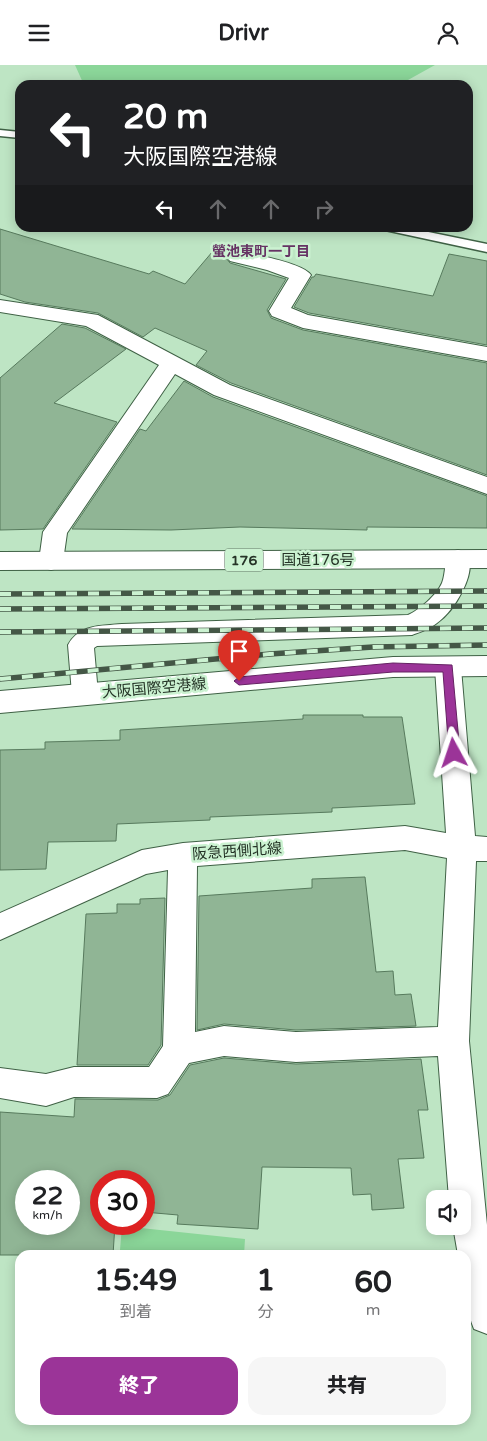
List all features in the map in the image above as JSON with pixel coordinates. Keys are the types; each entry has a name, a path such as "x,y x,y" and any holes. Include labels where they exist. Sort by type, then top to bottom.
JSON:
{"main road":[{"path":"237,257 273,265 301,275 279,311 295,318 487,354"},
{"path":"0,306 90,320 222,390 487,486"},
{"path":"51,561 55,532 168,368"},
{"path":"85,694 80,653 81,645 90,637 122,634 412,625 428,616 454,586 458,559"},
{"name":"国道176号","path":"0,561 487,559"},
{"name":"大阪国際空港線","path":"0,702 393,667 487,666"},
{"path":"448,667 474,848 453,1041 467,1211 487,1316"},
{"name":"阪急西側北線","path":"0,927 142,861 183,855 405,838 474,848"},
{"path":"0,1083 46,1090 74,1082 157,1083 179,1050 183,855"},
{"path":"179,1050 224,1041 296,1047 453,1041"}],"lane":[{"path":"0,133 15,134"},
{"path":"409,232 487,248"}],"green space":[{"path":"75,65 435,65 408,80 82,80"},
{"path":"155,1229 245,1239 244,1250 120,1250 121,1235 155,1235"}],"building":[{"path":"0,229 149,274 153,271 185,284 213,251 226,255 230,263 286,279 267,310 271,318 303,330 487,363 487,475 231,383 196,365 207,351 155,328 143,337 98,313 25,302 0,294"},
{"path":"449,254 487,261 487,345 309,313 294,307 312,277 316,274 433,296"},
{"path":"62,324 85,328 126,349 54,403 117,422 43,529 0,530 0,378"},
{"path":"184,381 213,397 487,496 487,528 367,527 367,530 240,527 171,530 72,529 140,429 146,431"},
{"path":"303,715 402,717 415,804 332,808 332,812 210,817 210,820 117,824 116,841 48,842 46,869 0,870 0,750 45,749 45,742 120,740 120,730 303,719"},
{"path":"365,877 376,972 393,971 395,995 411,994 416,1026 296,1030 224,1024 197,1030 199,896 312,888 312,879"},
{"path":"165,898 161,1045 148,1065 77,1065 86,914 117,913 117,904 140,904 140,899"},
{"path":"224,1058 296,1064 421,1059 428,1110 418,1110 424,1158 398,1159 404,1208 372,1210 371,1194 353,1195 351,1168 262,1167 258,1229 177,1224 178,1215 155,1213 155,1170 90,1170 90,1235 114,1235 113,1250 15,1250 15,1255 0,1255 0,1112 74,1117 75,1099 158,1100 170,1095 190,1065"}],"railway":[{"path":"0,594 487,591"},
{"path":"0,609 487,606"},
{"path":"0,632 487,628"},
{"path":"0,679 270,654 373,647 487,645"}],"district":[{"name":"螢池東町一丁目","path":"261,251"}],"route":[{"path":"239,681 393,667 448,667 454,753"}]}
